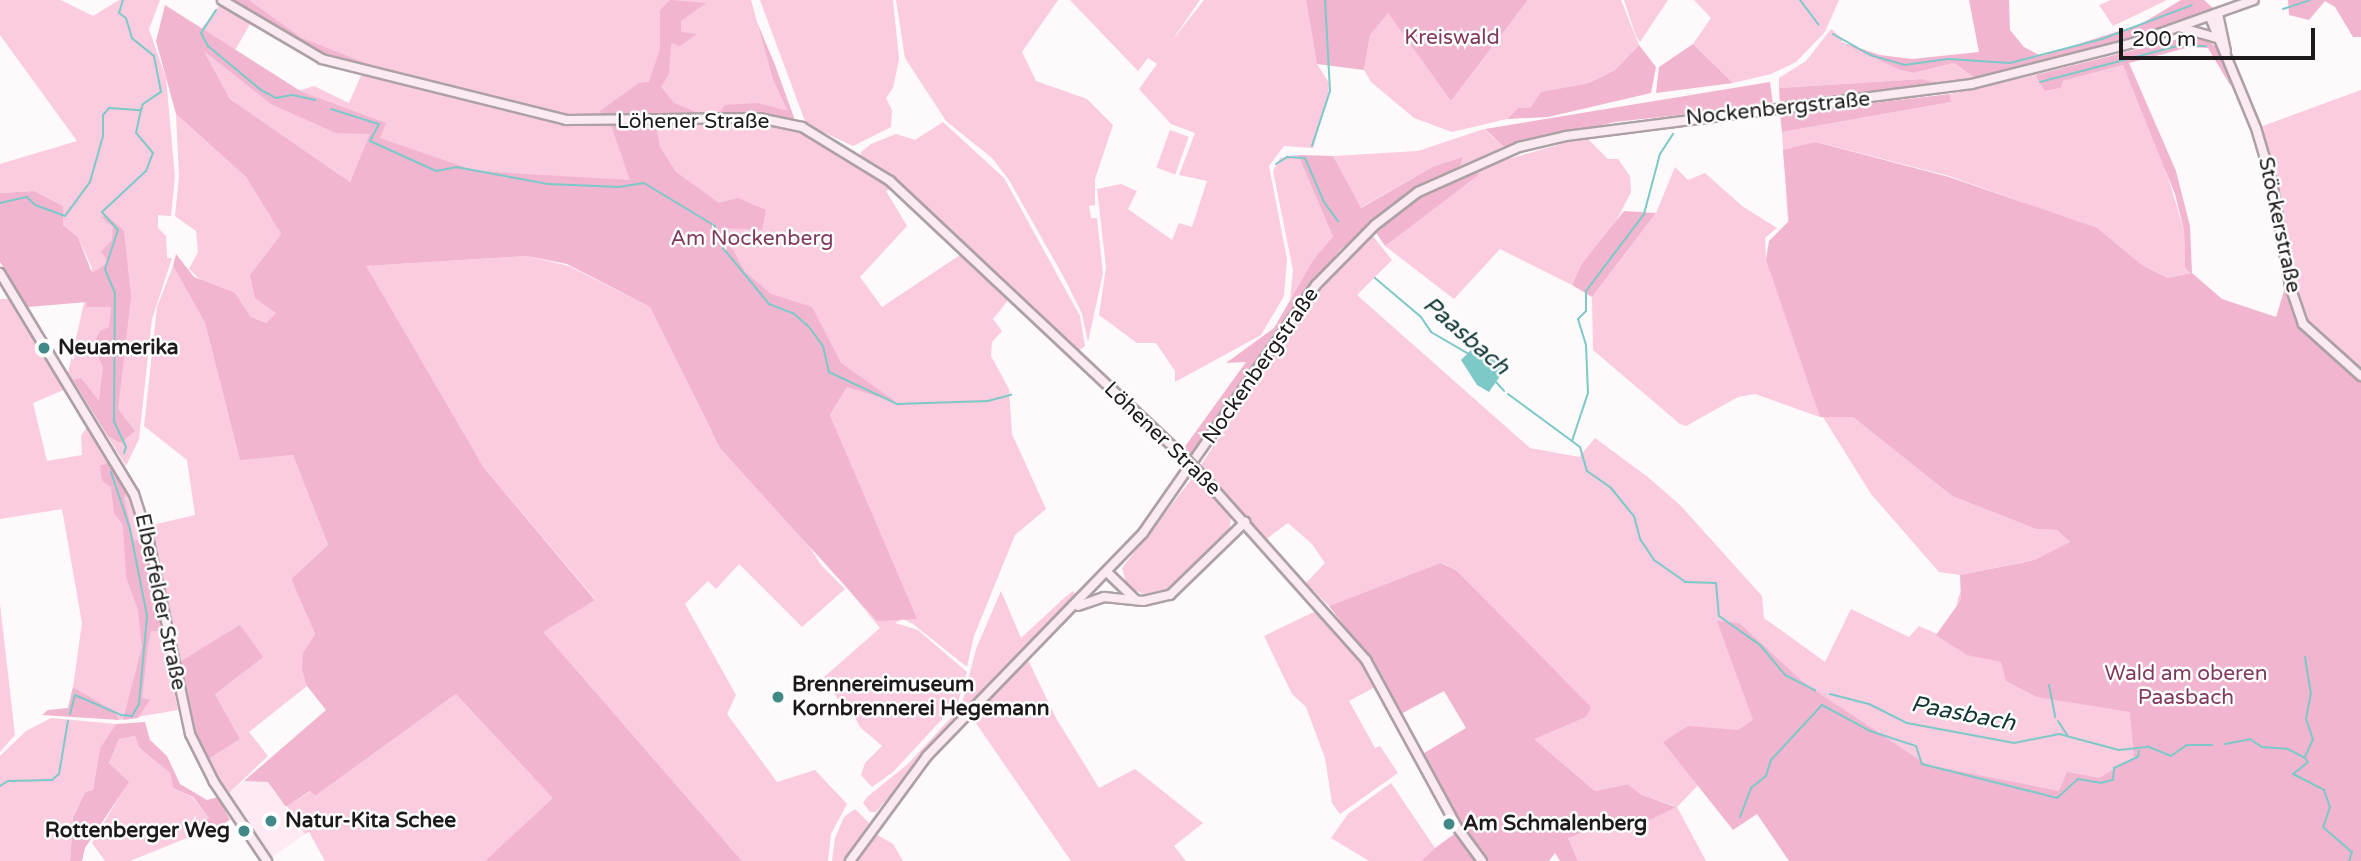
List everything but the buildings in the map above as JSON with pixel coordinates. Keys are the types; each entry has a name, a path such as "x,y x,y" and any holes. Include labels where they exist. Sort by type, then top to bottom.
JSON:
{"main road":[{"name":"Löhener Straße","path":"222,0 322,59 566,120 759,118 802,127 890,181 1182,454 1366,660 1457,827 1482,861"},
{"name":"Nockenbergstraße","path":"850,861 927,756 1108,573 1160,512 1292,314 1341,257 1418,192 1519,148 1601,129 1892,97 2022,73 2179,27 2254,0"},
{"name":"Stöckerstraße","path":"2214,15 2216,38 2227,54"},
{"name":"Stöckerstraße","path":"2214,15 2272,182 2290,286 2303,324 2361,376"},
{"path":"2179,27 2216,38"},
{"name":"Elberfelder Straße","path":"0,273 134,494 149,541 190,734 214,782 267,861"},
{"path":"1072,608 1096,598 1136,600 1170,594 1245,522"},
{"path":"1108,573 1136,600"},
{"path":"1101,580 1116,597"}],"shaded area":[{"name":"Natur-Kita Schee","path":"244,781 268,782 305,834 271,858 229,793"}],"green space":[{"path":"0,0 61,0 93,16 119,0 160,0 149,29 166,78 175,177 171,216 158,215 158,228 166,236 167,258 172,258 152,319 139,439 126,466 68,373 92,268 78,237 63,225 63,206 34,191 0,193 0,164 77,141 0,35"},
{"path":"227,0 249,0 302,38 385,71 323,56"},
{"path":"249,0 751,0 773,80 789,111 565,118 361,64 302,38"},
{"path":"670,0 706,3 681,21 681,32 697,34 680,46 671,43 669,74 661,87 674,103 703,115 605,118 600,111 639,83 649,82 660,49 660,10"},
{"path":"760,0 893,0 899,59 893,88 886,98 892,110 891,127 853,146 806,124"},
{"path":"896,0 1058,0 1022,52 1036,81 1087,99 1113,125 1095,179 1095,205 1089,206 1091,218 1097,218 1103,273 1088,342 1082,314 1067,283 1009,180 992,158 946,121 905,58"},
{"path":"1070,0 1200,0 1171,42 1204,0 1306,0 1317,64 1329,83 1313,148 1284,146 1269,166 1287,259 1284,296 1261,335 1175,382 1175,371 1156,343 1137,343 1099,315 1106,267 1097,189 1121,184 1137,191 1128,209 1172,240 1179,223 1192,227 1207,181 1179,175 1195,133 1171,124 1139,89 1157,64 1148,58 1138,71"},
{"name":"Kreiswald","path":"1306,0 1528,0 1451,101 1388,13 1370,35 1364,70 1317,64"},
{"path":"1528,0 1621,0 1639,45 1615,70 1589,83 1542,92 1531,107 1518,108 1507,119 1452,132 1414,118 1371,82 1364,70 1370,35 1388,12 1451,101"},
{"path":"1624,0 1668,0 1640,42 1636,36"},
{"path":"1694,0 1839,0 1825,32 1796,62 1771,74 1733,83 1693,44 1711,18"},
{"path":"1969,0 2009,0 2010,30 2024,47 2041,56 2141,24 2181,0 2204,0 2213,8 2114,43 1975,78 1954,63 1914,73 1898,69 1841,42 1880,55 1912,59 1979,52"},
{"path":"2111,0 2167,0 2113,26 2099,5"},
{"path":"2288,0 2361,0 2361,37 2353,37 2335,7 2325,1 2309,20 2289,15"},
{"name":"Am Nockenberg","path":"221,3 250,24 230,59 283,96 314,86 349,103 363,71 566,124 754,121 801,130 895,187 886,191 907,226 860,277 882,307 963,253 1010,298 993,319 1002,331 992,342 991,356 1009,389 1012,434 1046,509 1015,535 974,636 967,667 913,624 903,619 895,623 918,630 967,672 958,702 893,772 872,787 861,775 865,763 882,746 860,727 849,706 839,701 824,677 880,628 793,522 822,566 845,589 802,627 739,564 716,589 708,581 685,604 736,695 727,714 777,782 815,770 847,804 831,834 828,861 742,861 542,632 595,599 484,468 365,266 527,256 569,266 650,307 714,436 660,305 369,138 350,182 230,99 203,49 237,76 196,36","holes":["839,381 847,387 830,415 893,564 833,447 825,386"]},
{"path":"165,5 302,92 386,123 380,138 475,171 630,180 611,125 655,123 660,147 676,172 719,203 738,198 766,210 762,230 721,228 745,272 771,294 812,307 841,363 896,402 847,387 830,415 917,619 877,621 720,448 650,307 567,264 527,256 366,266 484,468 595,600 543,632 742,861 485,861 553,798 456,694 315,796 310,791 286,807 268,782 244,781 326,710 307,686 302,670 303,653 315,634 291,579 328,545 293,455 240,460 205,323 173,266 176,254 194,277 235,293 251,317 266,323 276,313 255,298 250,275 281,234 246,177 176,114 156,41","holes":["204,51 271,104 336,133 370,134 350,182 230,99"]},
{"path":"757,22 796,123 718,115 725,105 757,103 788,111 773,80"},
{"path":"1831,29 1844,40 1841,42 1914,73 1954,63 1975,78 1943,84 1922,79 1779,88 1779,78 1806,61"},
{"name":"Wald am oberen Paasbach","path":"2198,34 2218,48 2234,82 2230,85 2208,48 2190,47 2129,63 2176,171 2190,226 2192,273 2222,299 2276,317 2285,288 2301,328 2361,379 2361,861 1789,861 1757,814 1733,830 1663,742 1688,726 1738,730 1753,720 1717,621 1739,623 1804,683 1927,765 2059,791 2067,772 2099,778 2134,758 2130,712 2037,697 2006,681 2001,662 1967,655 1936,635 1961,600 1960,575 2035,560 2070,542 2057,530 2036,529 1952,496 1853,417 1820,417 1766,260 1769,241 1789,221 1783,150 1816,142 1949,177 2097,228 2143,266 2167,278 2191,273 2185,268 2184,230 2175,194 2123,65 2063,81 2061,88 2045,91 2035,75"},
{"path":"1693,44 1733,83 1656,93 1659,67"},
{"path":"1639,45 1656,67 1651,93 1548,117 1507,119 1518,108 1531,107 1541,92 1589,83 1615,70"},
{"path":"2123,65 2157,141 2184,230 2185,268 2191,273 2167,278 2183,300 2278,319 2304,330 2332,361 2361,861 1722,804 1664,742 1700,783 1677,807 1706,861 1578,861 1568,838 1593,829 1634,828 1675,806 1640,794 1628,784 1595,791 1533,738 1586,717 1590,707 1456,570 1442,563 1329,606 1306,583 1325,563 1312,544 1288,523 1266,539 1201,465 1305,307 1372,235 1392,260 1357,295 1530,448 1579,457 1595,438 1649,478 1680,505 1762,596 1764,618 1825,662 1851,609 1909,637 1919,626 1951,640 1958,598 1967,578 2034,560 1960,575 1939,572 1871,494 1823,417 1853,417 1952,496 2036,529 2057,530 2070,542 2036,561 2088,541 1869,421 1816,404 1820,417 1755,394 1738,397 1686,426 1680,424 1593,350 1592,297 1656,213 1675,167 1688,180 1705,173 1742,206 1777,228 1765,238 1766,260 1814,398 1770,261 1772,241 1788,222 1782,132 1951,102 1950,94 2035,75 2046,91 2061,88 2063,81","holes":["1817,142 1949,176 2030,205 1803,146"]},
{"path":"1922,79 1939,83 1780,105 1779,88"},
{"path":"1770,82 1773,105 1615,122 1504,147 1485,129"},
{"path":"2361,90 2361,372 2309,324 2295,285 2278,187 2260,127"},
{"path":"1950,94 1951,102 1782,132 1780,114"},
{"path":"176,114 246,177 281,234 250,275 277,313 266,323 251,317 235,293 206,285 189,269 198,252 196,231 175,216 179,177"},
{"path":"943,122 1004,178 1080,316 1085,346 1075,354 891,178 861,158 861,152 871,144 896,134 915,140"},
{"path":"1484,129 1504,147 1460,166 1463,157 1434,166 1360,208 1333,156 1418,151"},
{"path":"1170,130 1189,137 1175,174 1156,168"},
{"path":"1586,137 1608,159 1618,159 1630,176 1631,192 1609,235 1581,265 1572,285 1500,249 1454,299 1385,246 1480,167"},
{"path":"1298,155 1333,237 1290,300 1293,270 1273,171 1280,158"},
{"path":"1298,155 1333,156 1361,208 1434,166 1463,157 1460,166 1406,195 1340,250 1274,333 1192,455 1184,448 1246,362 1226,363 1274,328 1314,259 1333,237"},
{"path":"1480,167 1477,176 1385,246 1375,231 1420,197"},
{"path":"34,191 63,206 63,225 78,237 92,273 109,262 101,252 112,240 113,227 101,217 107,216 124,231 131,297 118,409 135,431 120,443 108,436 73,380 81,378 99,401 103,367 93,345 100,331 109,327 111,307 86,307 87,302 28,307 0,262 0,193"},
{"path":"1624,211 1656,213 1592,297 1572,285 1581,265"},
{"path":"173,266 205,323 240,459 293,455 328,545 291,579 315,634 303,653 307,686 249,732 268,756 229,793 207,760 240,739 215,694 178,663 152,525 195,515 187,460 144,426 157,307"},
{"path":"0,299 10,299 68,388 33,403 47,461 82,455 81,436 89,424 131,494 141,519 178,710 119,720 116,712 73,687 82,623 62,509 0,519"},
{"path":"112,461 128,489 124,498 134,541 144,537 162,631 151,631 148,645 142,698 150,700 138,718 123,720 142,647 138,610 126,577 123,525 114,513 111,487 102,481 100,466"},
{"path":"1194,476 1231,514 1230,532 1173,588 1144,594 1127,587 1122,568"},
{"path":"1441,563 1456,570 1591,707 1586,717 1534,739 1595,791 1628,784 1640,794 1676,807 1634,828 1593,829 1568,838 1578,861 1560,861 1555,853 1549,861 1486,861 1461,828 1421,755 1466,728 1444,691 1399,715 1369,658 1329,606"},
{"path":"1001,591 1021,638 1073,591 1076,595 964,709 876,812 870,812 863,803 867,797 908,764 961,707 976,649"},
{"path":"0,604 15,735 0,752"},
{"path":"1320,609 1377,686 1349,701 1375,748 1380,746 1398,773 1340,814 1332,803 1325,758 1306,707 1292,694 1264,636"},
{"path":"240,625 263,657 215,694 240,739 207,760 191,719 178,663"},
{"path":"1028,660 1056,718 1099,788 1135,769 1203,823 1174,846 1186,861 1071,861 971,716"},
{"path":"73,687 116,712 119,720 42,715 48,710 68,708"},
{"path":"456,694 554,798 485,861 325,861 309,832 305,834 286,807 311,791 315,796"},
{"path":"51,718 116,724 100,748 93,790 85,792 73,816 70,861 0,861 0,756 26,731"},
{"path":"145,722 150,740 167,756 180,784 207,800 218,797 230,820 207,834 187,838 193,827 209,818 193,797 173,788 170,773 140,748 135,736 119,739 109,763 129,782 85,848 82,861 70,861 73,817 85,792 93,790 100,748 116,724"},
{"path":"135,736 141,748 170,773 173,788 192,797 209,818 193,827 187,838 130,861 105,861 92,843 128,782 109,763 119,739"},
{"path":"1391,783 1435,848 1421,861 1369,861 1331,838 1348,814"},
{"path":"855,809 869,823 844,861 832,861 835,838 844,817"},
{"path":"1457,832 1477,861 1421,861 1435,848"},
{"path":"876,834 893,844 903,861 855,861"}],"water":[{"path":"1471,350 1507,366 1489,392 1477,385 1461,360"}],"waterway":[{"path":"0,203 27,197 35,205 65,216 90,182 103,136 103,115 109,108 141,110 143,104 161,92 154,56 132,38 126,18 119,13 123,0"},
{"name":"Paasbach","path":"1312,146 1330,91 1325,0"},
{"path":"1800,0 1819,25"},
{"path":"2283,9 2310,0"},
{"path":"1833,34 1870,55 1904,65 1948,59 2010,63 2102,39 2192,5"},
{"path":"216,10 201,33 208,46 261,90 276,98 292,95 315,100"},
{"path":"2040,82 2177,46 2206,46"},
{"path":"331,109 379,124 370,141 436,171 456,167 548,184 619,187 644,183 715,226 723,248 769,304 793,313 809,327 823,346 829,372 897,404 988,401 1011,395"},
{"path":"124,453 126,447 114,421 115,293 105,269 118,230 102,212 146,171 153,153 136,133 141,110"},
{"path":"1572,441 1588,393 1586,345 1578,319 1586,311 1586,291 1644,214 1660,154 1673,134"},
{"name":"Paasbach","path":"1276,164 1287,157 1305,158 1324,202 1338,221"},
{"name":"Paasbach","path":"1375,278 1421,317 1431,332 1467,353"},
{"name":"Paasbach","path":"1496,382 1504,391"},
{"name":"Paasbach","path":"1508,394 1580,447 1587,471 1611,488 1634,516 1640,539 1654,560 1685,582 1716,583 1719,616 1760,645 1785,675 1815,690"},
{"path":"70,714 75,695 121,715 132,716 139,704 147,616 130,529 111,472"},
{"path":"2305,657 2311,693 2306,719 2313,739 2305,757"},
{"path":"2049,685 2055,717"},
{"name":"Paasbach","path":"1830,694 1869,704 1907,723 2014,743 2059,734 2119,750 2149,747 2171,756 2187,745 2212,745"},
{"path":"1740,817 1751,788 1766,776 1771,760 1822,705 1870,731 1916,746 1922,764 2057,798 2078,779 2100,783 2113,780 2114,768 2138,757 2139,751"},
{"path":"0,786 8,781 52,780 59,774 68,721"},
{"path":"2058,721 2067,735"},
{"name":"Paasbach","path":"2225,744 2250,739 2262,747 2288,749 2305,758 2308,762 2293,774 2324,790 2330,807 2323,827 2352,852 2349,861"}],"place":[{"name":"Neuamerika","path":"44,348"},
{"name":"Brennereimuseum Kornbrennerei Hegemann","path":"778,697"},
{"name":"Natur-Kita Schee","path":"271,821"},
{"name":"Am Schmalenberg","path":"1449,824"},
{"name":"Rottenberger Weg","path":"244,831"}]}
